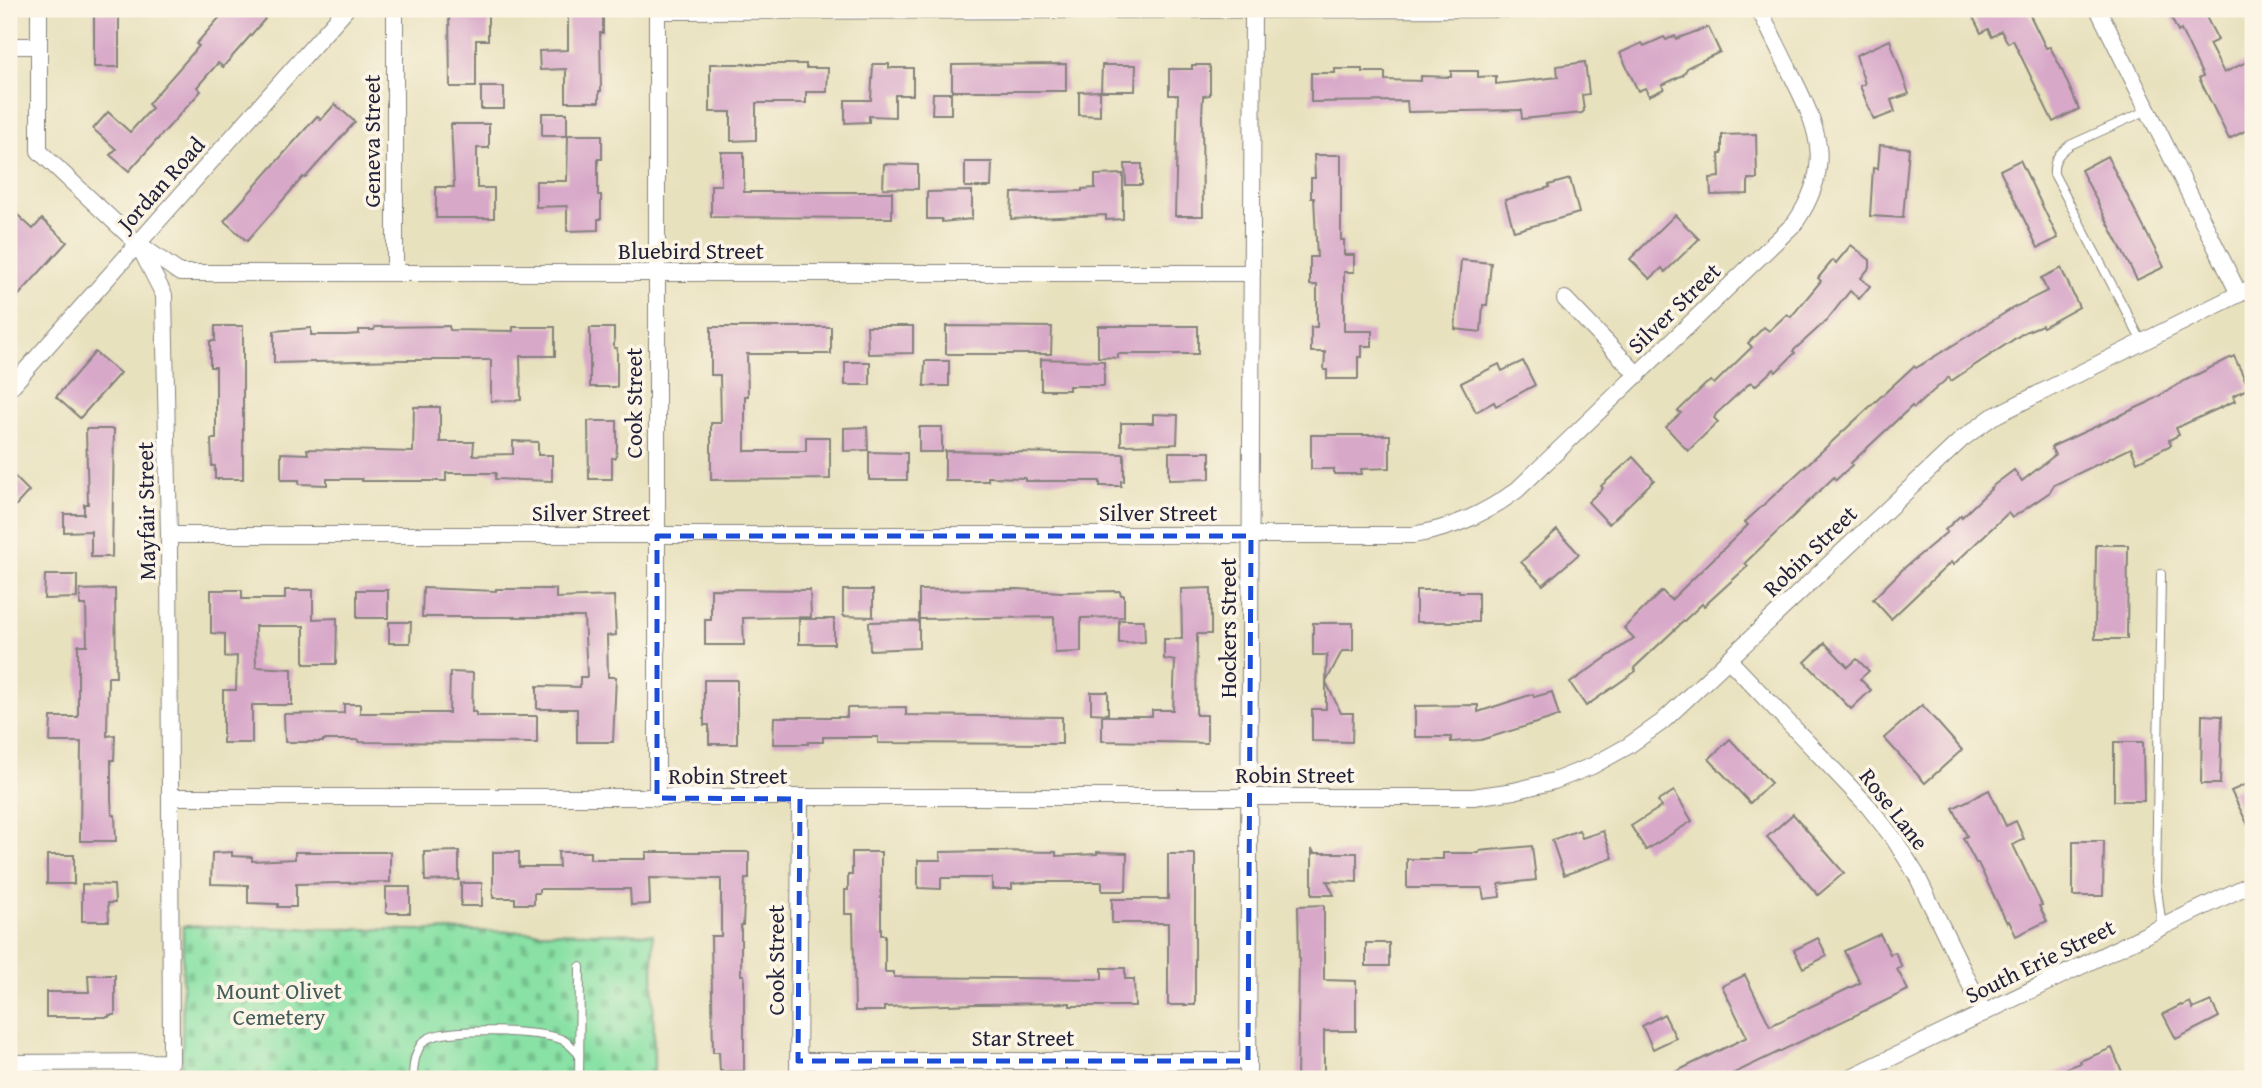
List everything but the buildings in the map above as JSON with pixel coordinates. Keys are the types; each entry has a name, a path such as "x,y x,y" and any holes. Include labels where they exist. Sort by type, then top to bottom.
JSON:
{"street":[{"name":"Mayfair Street","path":"9,1063 171,1062 169,535 164,295 138,244 39,151 39,9"},
{"name":"Jordan Road","path":"9,389 346,9"},
{"name":"Geneva Street","path":"395,9 395,273"},
{"path":"657,10 1533,9"},
{"name":"Silver Street","path":"169,535 1413,535 1466,522 1494,507 1517,490 1796,223 1808,204 1820,163 1815,124 1759,9"},
{"path":"2098,9 2148,110 2246,291"},
{"name":"Cook Street","path":"657,10 657,798"},
{"name":"Hockers Street","path":"1248,1079 1253,10"},
{"path":"9,46 39,46"},
{"name":"Bluebird Street","path":"138,244 180,273 1252,273"},
{"name":"Robin Street","path":"170,797 1250,798 1473,797 1514,792 1554,781 1592,766 1628,746 1671,714 1962,439 2011,407 2246,291"},
{"path":"1565,299 1637,375"},
{"name":"Rose Lane","path":"1729,660 1868,806 1894,839 1916,874 1984,1013"},
{"name":"Cook Street","path":"798,1079 800,799"},
{"name":"South Erie Street","path":"1847,1079 2253,883"},
{"name":"Star Street","path":"799,1061 1248,1061"}],"lane":[{"path":"2142,342 2054,174 2053,164 2060,152 2070,145 2148,110"},
{"path":"2161,574 2156,882 2162,927"},
{"path":"579,1079 580,967"},
{"path":"413,1079 416,1053 426,1040 445,1032 543,1034 564,1040 579,1054"}],"highlighted area":[{"path":"657,536 1251,536 1248,1061 798,1061 800,799 657,798"}],"green space":[{"name":"Mount Olivet Cemetery","path":"183,926 653,934 654,1079 182,1079"}]}
